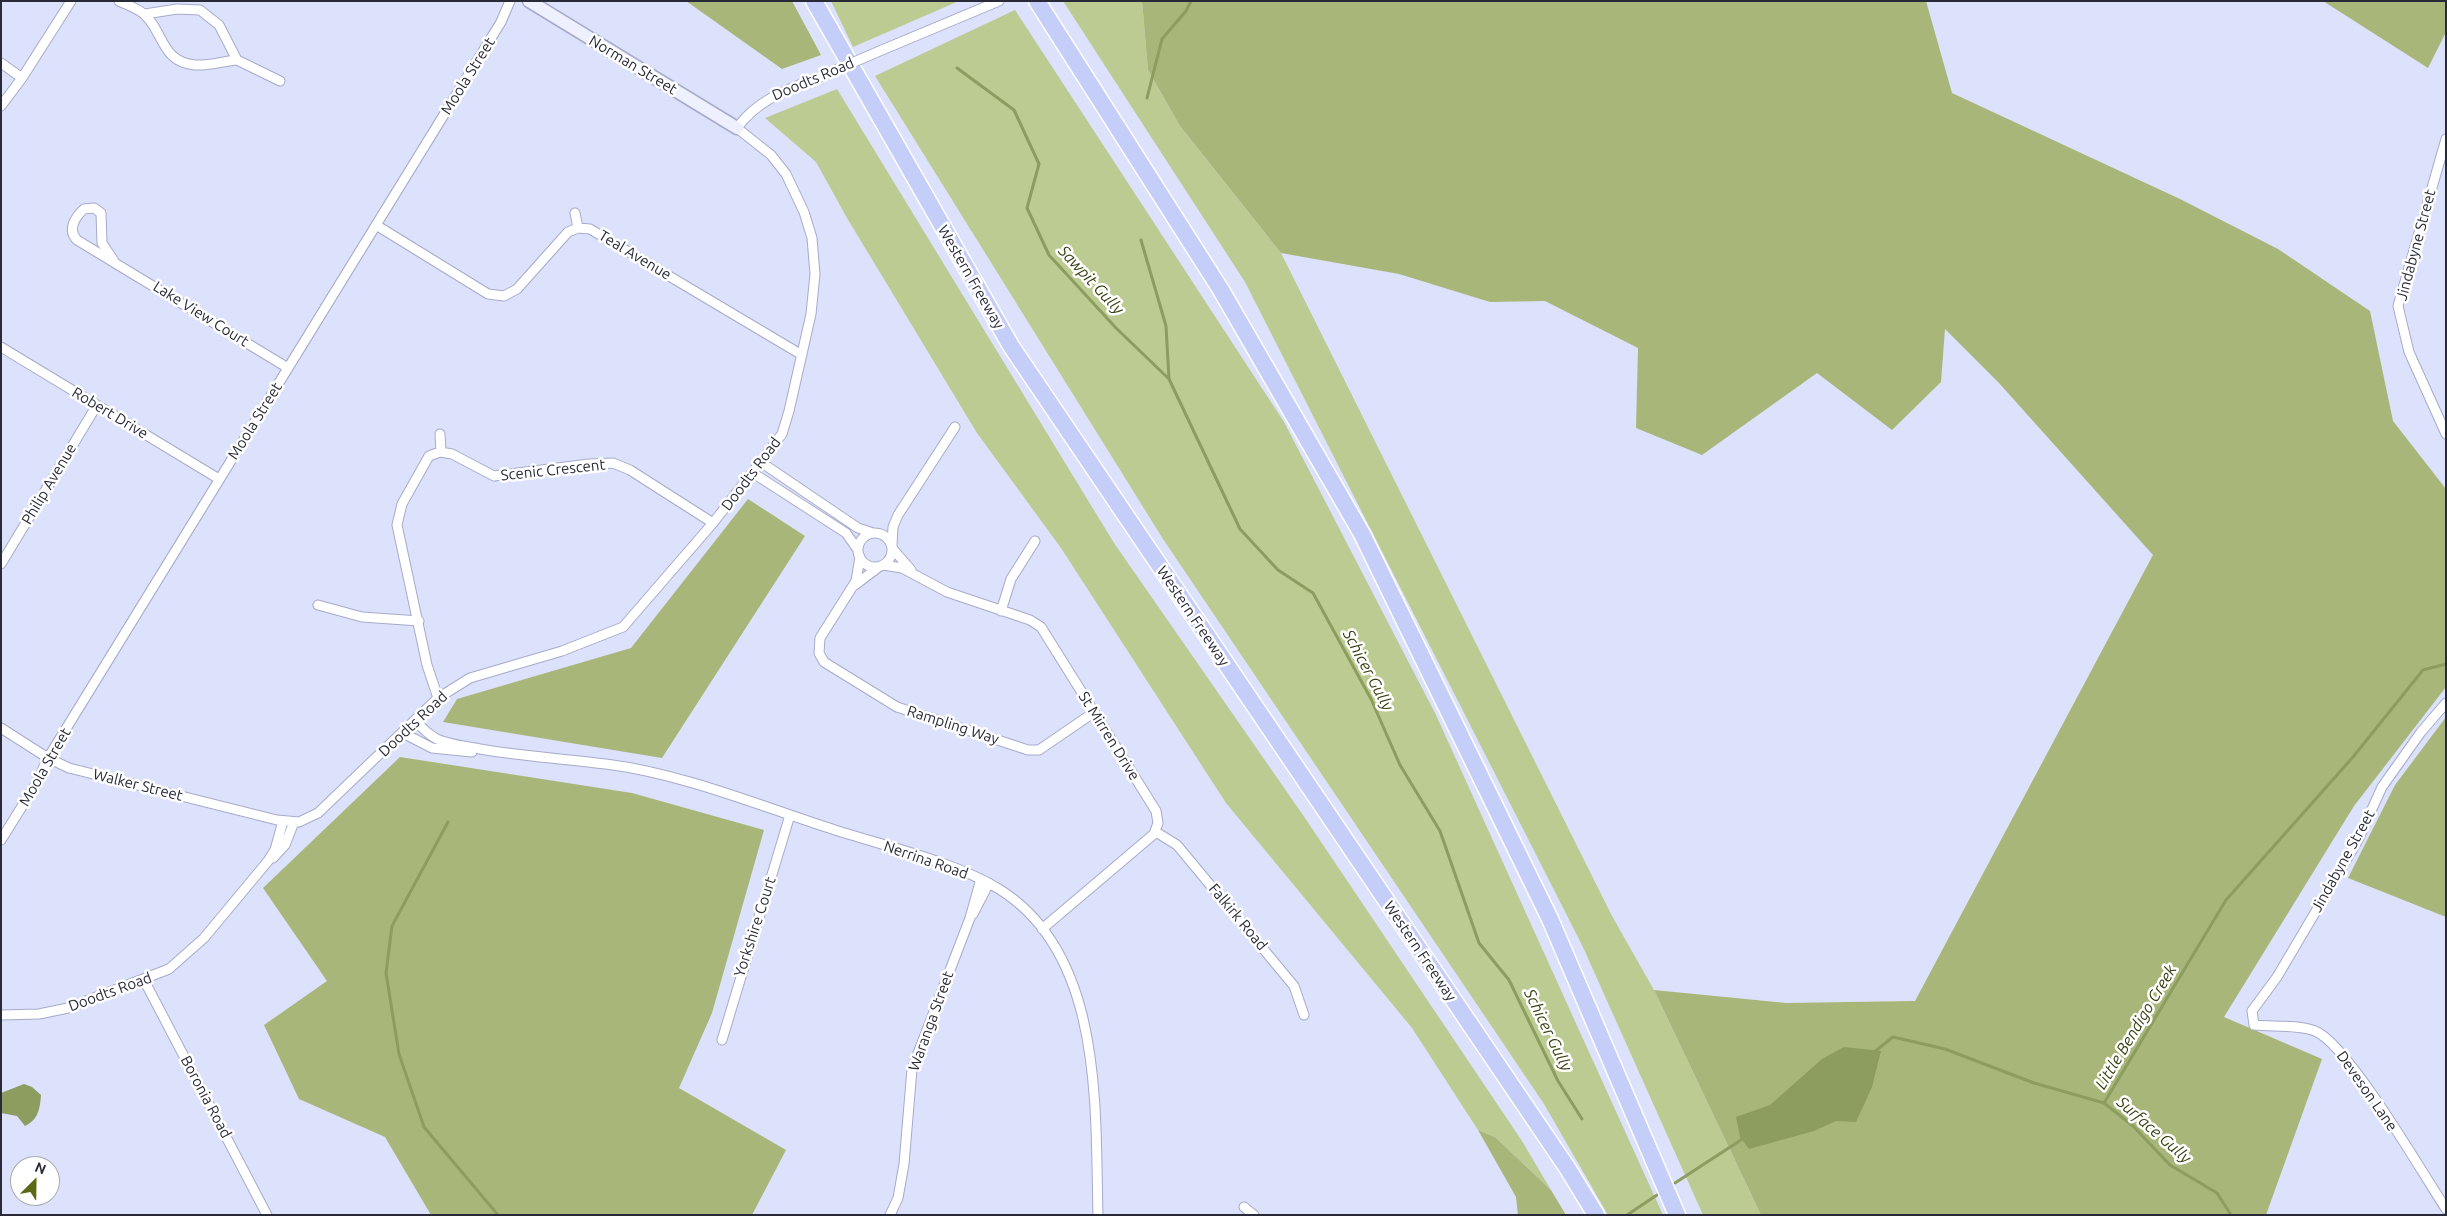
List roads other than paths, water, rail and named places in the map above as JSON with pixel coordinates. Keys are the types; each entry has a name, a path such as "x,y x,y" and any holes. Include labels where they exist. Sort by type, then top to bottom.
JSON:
{"highway":[{"name":"Western Freeway","path":"814,1 1012,346 1568,1169 1596,1215"},
{"path":"1037,1 1221,290 1362,534 1550,919 1677,1215"}],"street":[{"path":"1,106 22,78 71,1"},
{"path":"119,1 145,14 164,46 180,61 198,65 237,60 280,81"},
{"name":"Moola Street","path":"1,840 36,784 48,758 501,22 510,1"},
{"name":"Norman Street","path":"529,1 737,128"},
{"name":"Doodts Road","path":"1,1015 57,1011 144,980 168,969 192,950 264,866 274,852 283,821 294,822 309,819 318,814 438,698 470,678 562,651 623,627 713,523 762,462 785,426 802,355 812,304 815,274 812,238 807,220 792,186 779,165 761,146 737,128 751,110 765,100 999,1"},
{"path":"145,14 177,9 200,10 219,24 237,60"},
{"path":"1,63 22,78"},
{"name":"Jindabyne Street","path":"2446,139 2398,306 2409,352 2446,434"},
{"name":"Lake View Court","path":"114,261 102,243 101,213 94,208 85,208 73,225 74,237 288,368"},
{"path":"575,213 578,228"},
{"name":"Teal Avenue","path":"376,224 484,292 500,296 517,290 564,236 578,228 590,229 600,233 802,355"},
{"name":"Robert Drive","path":"1,347 219,479"},
{"name":"Philip Avenue","path":"1,564 97,405"},
{"path":"851,589 871,570 882,565 890,558 893,531 898,515 955,427"},
{"path":"438,698 428,669 397,522 400,507 425,461 430,456 441,452 440,434"},
{"name":"Scenic Crescent","path":"441,452 454,455 484,473 494,476 597,459 630,470 713,523"},
{"path":"762,462 858,528 886,537 892,547"},
{"path":"753,473 843,531 850,537 859,554 870,566 882,565"},
{"path":"851,589 857,576 863,538 874,533 898,515"},
{"path":"1002,611 1011,579 1035,541"},
{"name":"St Mirren Drive","path":"892,547 921,578"},
{"name":"St Mirren Drive","path":"882,565 900,567 952,594 1030,620 1044,630 1093,713 1156,811 1158,822 1156,832"},
{"name":"Rampling Way","path":"851,589 822,634 818,644 819,653 822,660 832,669 897,707 1028,750 1039,750 1093,713"},
{"path":"318,605 362,617 419,621"},
{"name":"Jindabyne Street","path":"2254,1025 2252,1011 2277,977 2358,840 2382,787 2421,732 2446,702"},
{"name":"Nerrina Road","path":"415,720 430,735 442,741 507,753 635,768 672,778 961,871 985,881 1019,904 1042,929 1070,976 1081,1012 1088,1042 1094,1085 1098,1215"},
{"name":"Walker Street","path":"1,728 48,758 74,770 283,821"},
{"name":"Nerrina Road","path":"402,733 423,744 441,750 507,753"},
{"name":"Yorkshire Court","path":"722,1040 790,815"},
{"name":"Doodts Road","path":"264,866 283,848 294,822"},
{"path":"1042,929 1156,832"},
{"name":"Falkirk Road","path":"1156,832 1177,845 1282,971 1298,993 1304,1015"},
{"name":"Waranga Street","path":"890,1215 898,1198 904,1164 912,1069 985,881"},
{"name":"Boronia Road","path":"144,980 267,1215"},
{"name":"Deveson Lane","path":"2254,1025 2315,1031 2328,1039 2366,1085 2446,1209"},
{"path":"1244,1207 1254,1215"}],"waterway":[{"name":"Schicer Gully","path":"1147,98 1162,39 1186,11 1191,1"},
{"name":"Sawpit Gully","path":"957,68 1014,110 1039,164 1027,208 1049,255 1116,328 1168,378"},
{"name":"Schicer Gully","path":"1141,240 1166,326 1169,379 1240,529 1278,570 1313,593 1371,699 1400,765 1440,831 1479,943 1509,980 1558,1081 1582,1119"},
{"name":"Little Bendigo Creek","path":"1874,1052 1893,1037 1945,1049 2034,1083 2104,1103 2226,900 2353,757 2423,670 2446,664"},
{"path":"448,822 392,926 386,973 399,1054 424,1127 498,1215"},
{"name":"Surface Gully","path":"2104,1103 2133,1126 2170,1165 2217,1193 2231,1215"},
{"name":"Little Bendigo Creek","path":"1675,1183 1744,1138"},
{"name":"Little Bendigo Creek","path":"1627,1215 1657,1195"}]}
